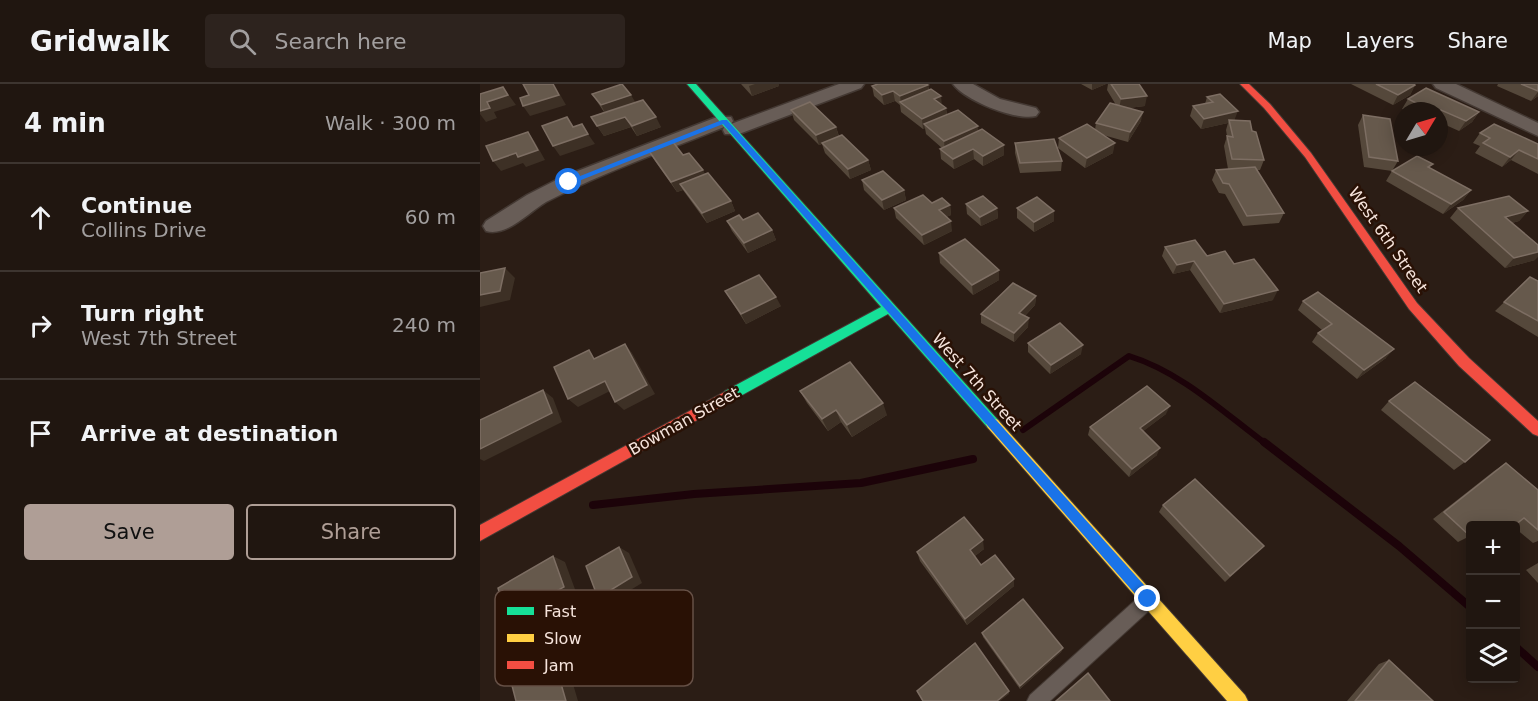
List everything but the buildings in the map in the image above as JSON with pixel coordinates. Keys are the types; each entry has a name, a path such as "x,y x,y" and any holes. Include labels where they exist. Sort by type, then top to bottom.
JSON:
{"street":[{"name":"West 7th Street","path":"691,84 1239,701"},
{"path":"494,226 534,200 569,182 855,84"},
{"path":"962,84 978,97 1007,108 1030,112"},
{"path":"1442,84 1538,130"},
{"name":"West 6th Street","path":"1248,85 1309,154 1399,289 1485,381 1538,430"},
{"name":"Bowman Street","path":"480,533 889,308"}],"lane":[{"path":"1036,701 1148,599"}],"waterway":[{"path":"1023,430 1129,356 1184,382 1266,444"},
{"path":"1264,442 1399,546 1466,604"},
{"path":"593,505 694,494 861,483 973,459"},
{"path":"1520,651 1538,667"}],"traffic: fast":[{"path":"691,84 993,424"},
{"path":"730,395 889,308"}],"traffic: slow":[{"path":"993,424 1239,701"}],"traffic: jam":[{"path":"1244,84 1267,106 1308,155 1413,306 1464,362 1538,430"},
{"path":"480,533 730,395"}],"route":[{"path":"569,182 724,121 1148,599"}]}
